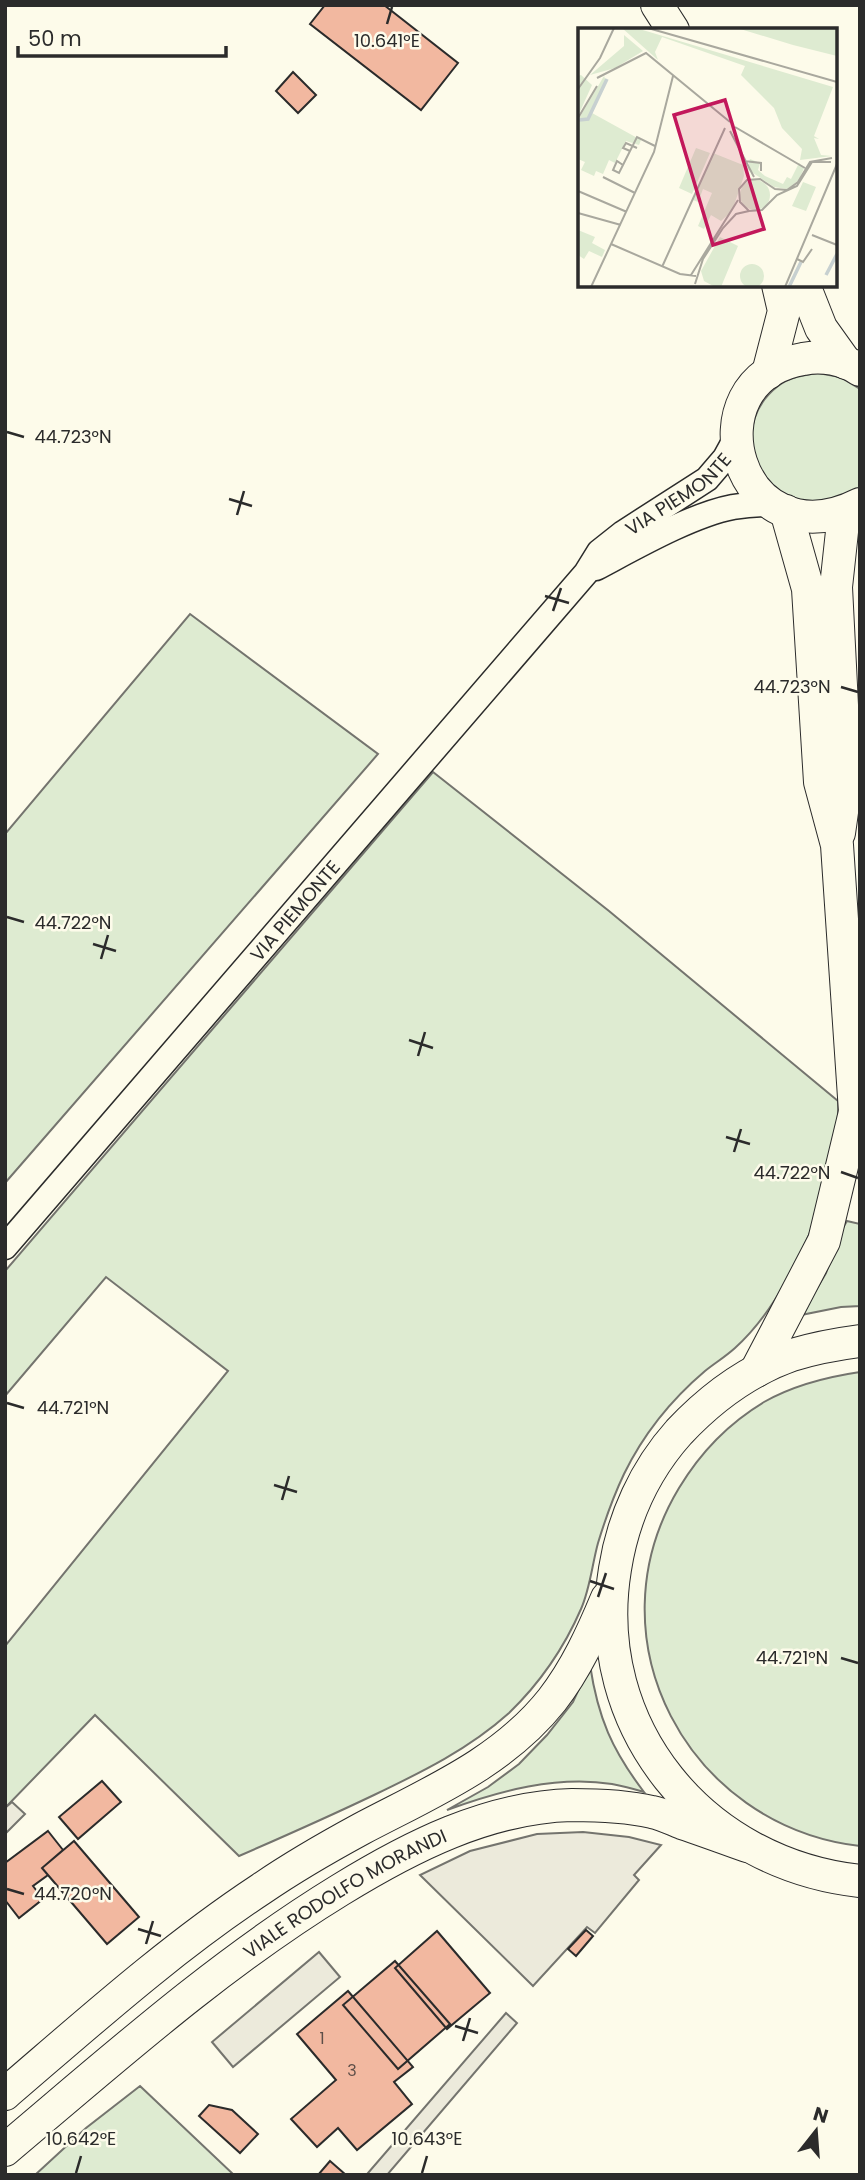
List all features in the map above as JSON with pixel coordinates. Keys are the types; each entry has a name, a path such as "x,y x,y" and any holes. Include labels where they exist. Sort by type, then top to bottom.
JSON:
{"street":[{"path":"657,5 672,28"},
{"path":"768,373 783,310 778,287"},
{"path":"805,287 821,328 853,367"},
{"path":"837,845 846,784 836,587 854,508 817,518 779,508 754,489 741,467 736,438 738,415 750,391 768,373 791,361 813,357 835,359 853,367"},
{"name":"VIA PIEMONTE","path":"5,1247 586,573 599,552 623,533 707,480 725,458 736,438"},
{"name":"VIA PIEMONTE","path":"586,573 715,512 731,507 779,508"},
{"path":"756,1371 824,1241 857,1121 856,1051 837,845 820,782 807,589 779,508"},
{"name":"VIALE RODOLFO MORANDI","path":"747,1846 692,1805 669,1780 634,1721 614,1656 612,1587 618,1549 629,1512 646,1478 667,1445 693,1417 756,1371 827,1346 860,1341"},
{"name":"VIALE RODOLFO MORANDI","path":"5,2094 168,1956 259,1890 308,1858 467,1774 499,1752 552,1700 589,1641 612,1587"},
{"name":"VIALE RODOLFO MORANDI","path":"5,2150 149,2029 293,1919 365,1875 435,1839 469,1825 501,1816 571,1805 653,1812 747,1846 787,1865 830,1878 860,1881"}],"green space":[{"path":"818,373 840,377 860,389 860,488 837,500 810,503 790,497 773,486 761,472 751,437 754,419 763,401 778,386 792,378"},
{"path":"190,614 378,754 5,1183 5,834"},
{"path":"433,772 609,911 838,1101 837,1132 831,1165 809,1234 794,1267 756,1326 735,1348 681,1393 640,1445 610,1508 598,1543 584,1601 567,1638 531,1690 509,1713 478,1738 392,1786 239,1856 95,1715 5,1808 5,1646 228,1371 106,1277 5,1396 5,1271"},
{"path":"847,1221 860,1224 860,1306 801,1315 826,1273"},
{"path":"860,1372 860,1846 799,1831 746,1803 703,1764 671,1716 651,1662 645,1605 654,1546 679,1488 706,1451 739,1419 775,1396 810,1382"},
{"path":"590,1665 597,1701 608,1733 623,1762 644,1792 591,1782 549,1783 508,1791 447,1810 488,1787 519,1764 573,1702"},
{"path":"140,2086 234,2175 35,2175 86,2128"}],"shaded area":[{"path":"12,1802 25,1814 5,1834 5,1808"},
{"path":"583,1832 629,1837 661,1845 634,1875 639,1880 595,1933 587,1927 533,1986 420,1875 470,1851 537,1834"},
{"path":"319,1952 340,1977 233,2067 212,2042"},
{"path":"506,2013 517,2023 387,2175 370,2175 368,2173"}],"building":[{"path":"325,5 384,5 458,63 421,110 310,24"},
{"path":"293,72 316,95 298,113 276,91"},
{"path":"102,1781 121,1802 78,1839 59,1817"},
{"path":"48,1831 63,1850 42,1868 48,1875 33,1886 43,1899 19,1918 5,1900 5,1863"},
{"path":"74,1841 139,1917 107,1944 42,1868"},
{"path":"586,1930 593,1936 576,1956 568,1949"},
{"path":"437,1931 490,1993 447,2029 395,1968"},
{"path":"395,1961 450,2024 398,2069 343,2005"},
{"path":"348,1991 413,2067 394,2082 412,2104 357,2150 338,2128 317,2147 291,2119 336,2080 297,2034"},
{"path":"209,2105 232,2110 258,2134 240,2153 199,2116"},
{"path":"330,2161 346,2175 318,2175"}]}
